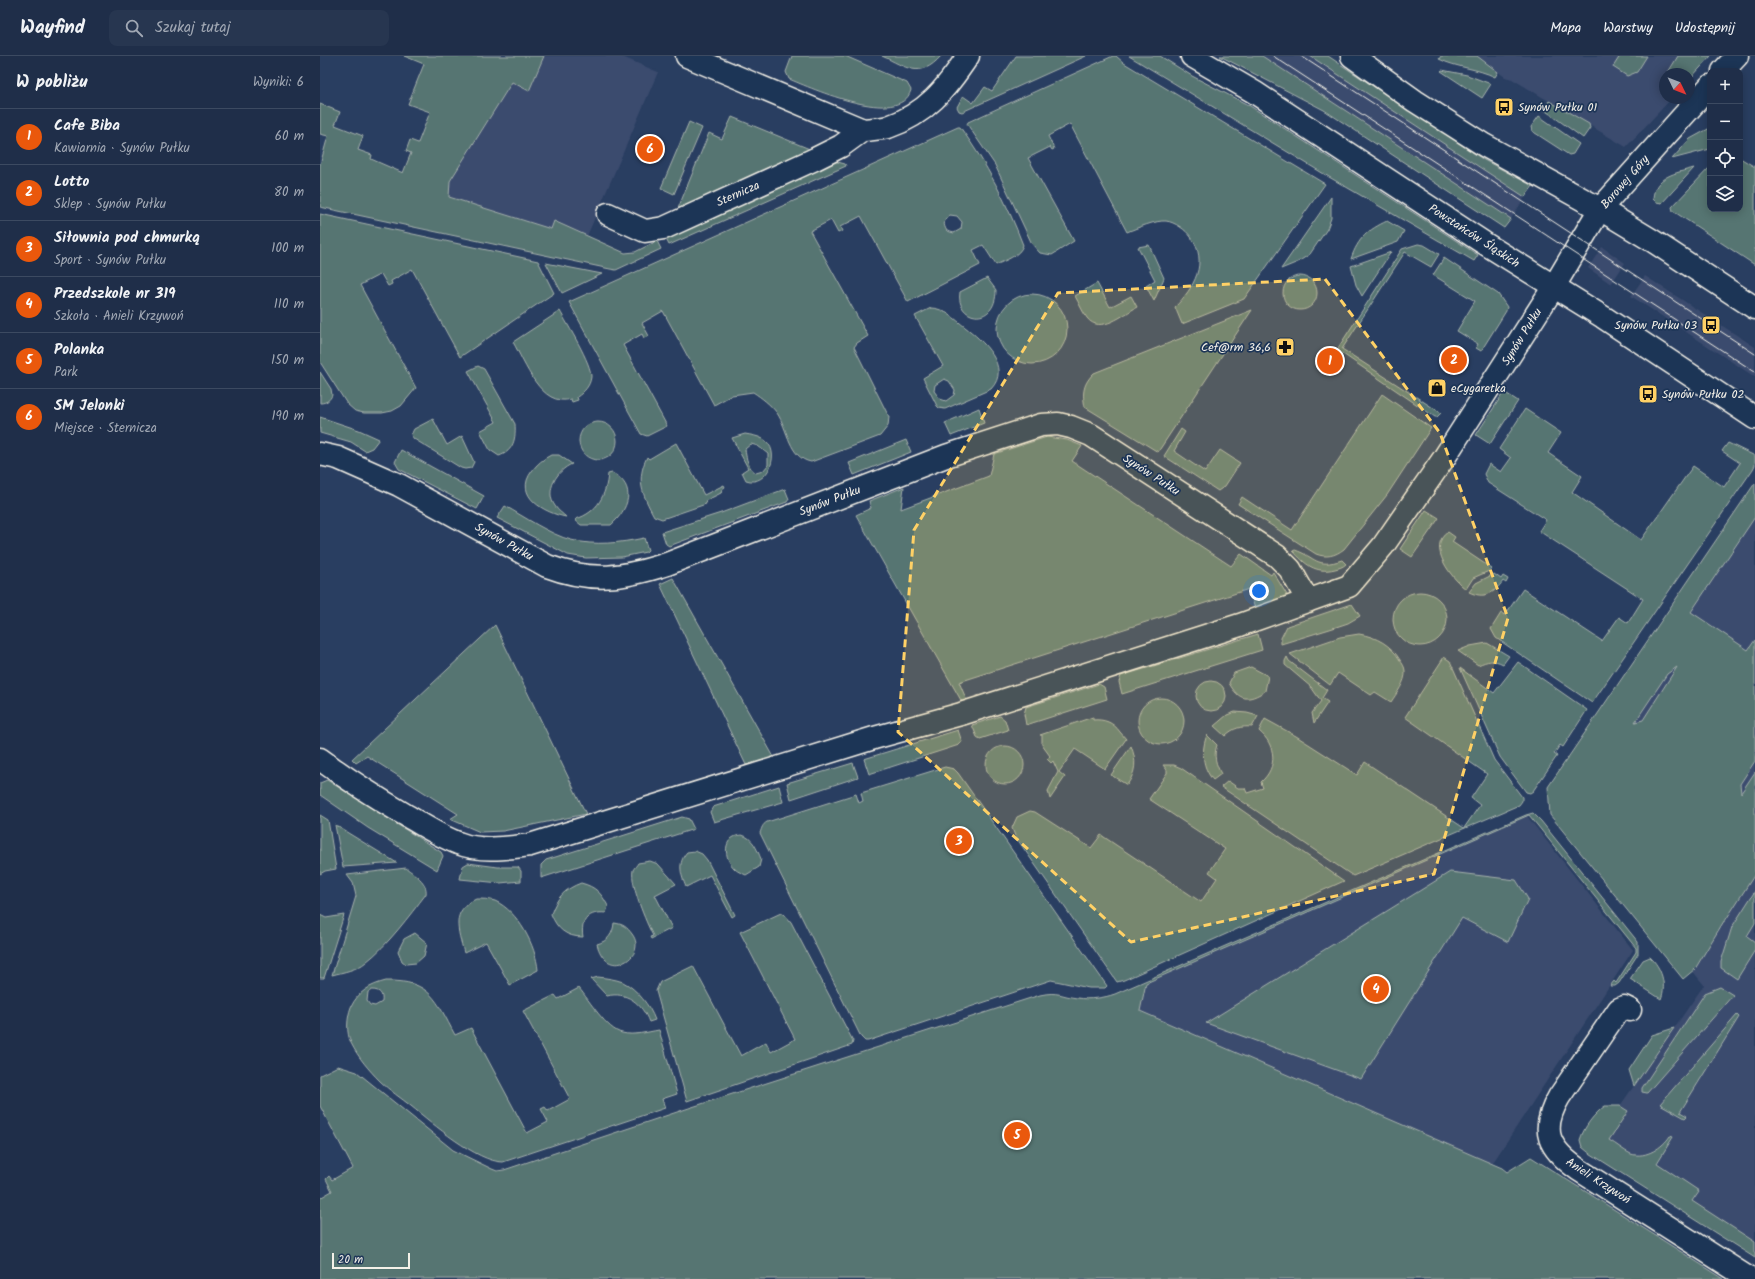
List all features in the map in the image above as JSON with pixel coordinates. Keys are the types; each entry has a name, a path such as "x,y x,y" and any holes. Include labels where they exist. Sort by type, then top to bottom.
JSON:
{"street":[{"name":"Sternicza","path":"687,56 864,130 887,128 915,116 936,98 968,56"},
{"name":"Powstańców Śląskich","path":"1192,56 1254,92 1553,288 1609,322 1755,418"},
{"path":"1352,56 1415,101 1484,145 1600,209 1654,241 1755,308"},
{"path":"1726,68 1737,56"},
{"name":"Borowej Góry","path":"1553,288 1600,209 1707,89"},
{"name":"Sternicza","path":"608,214 645,231 664,228 815,159 841,146 864,130"},
{"name":"Synów Pułku","path":"320,759 390,806 422,825 458,843 487,848 508,848 530,845 874,738 961,714 1240,624 1349,586 1383,546 1444,458 1553,288"},
{"name":"Synów Pułku","path":"320,454 338,458 399,485 547,566 585,577 613,577 642,572 668,564 946,456 1041,426 1058,424 1071,427 1091,435 1277,556 1290,569 1308,601"},
{"name":"Anieli Krzywoń","path":"1630,1010 1624,1007 1620,1009 1558,1097 1551,1110 1548,1121 1548,1134 1551,1143 1563,1159 1579,1170 1750,1279"}],"highlighted area":[{"path":"1325,279 1440,433 1508,618 1434,874 1131,942 898,732 914,530 1058,293"}],"shaded area":[{"path":"544,56 620,56 658,72 587,236 555,221 551,229 449,197 450,181 512,82 529,90"},
{"path":"1262,56 1310,56 1525,197 1511,219"},
{"path":"1477,56 1711,56 1695,73 1695,68 1659,68 1659,104 1666,104 1626,147 1512,79 1505,77"},
{"path":"1602,247 1625,263 1611,284 1588,268"},
{"path":"1645,276 1755,347 1755,377 1631,296"},
{"path":"1755,517 1755,640 1749,650 1755,654 1755,1258 1588,1152 1704,985 1560,807"},
{"path":"1527,816 1633,950 1492,1164 1139,1011 1146,983"}],"green space":[{"path":"404,56 544,56 529,91 512,82 450,181 449,197 551,229 554,221 625,253 635,252 657,241 661,249 616,270 320,207 320,165 328,136 320,134 320,104 340,112 335,125 363,136 358,150 372,155 371,159 403,173 411,153 406,151 410,140 418,143 430,112 408,104 424,64"},
{"path":"792,56 845,56 907,83 911,90 904,101 890,106 873,106 854,102 816,90 789,79 786,72"},
{"path":"882,56 941,56 926,68 913,69"},
{"path":"1016,56 1086,56 962,112 959,111 957,107 963,96 973,103 985,87 992,91"},
{"path":"1113,56 1116,56 1124,63 1325,184 1244,299 1182,324 1175,307 1188,292 1197,274 1199,265 1199,256 1191,237 1180,227 1166,221 1146,225 1127,232 1070,124 1048,136 1054,149 1052,150 1050,147 1028,158 1074,241 1052,255 1040,253 1032,244 995,165 967,124 968,122"},
{"path":"1129,56 1160,56 1192,76 1250,106 1478,255 1474,261 1329,177"},
{"path":"1220,56 1262,56 1511,219 1504,228 1324,110"},
{"path":"1310,56 1328,56 1484,160 1533,186 1525,197"},
{"path":"1441,56 1477,56 1498,72 1495,77 1446,62 1439,59"},
{"path":"1620,56 1647,56 1637,72 1627,76 1613,67"},
{"path":"1678,56 1711,56 1695,73 1695,68 1671,68"},
{"path":"1441,71 1467,75 1491,84 1482,98"},
{"path":"1549,101 1589,124 1590,128 1583,138 1543,109"},
{"path":"1539,116 1579,144 1573,154 1569,155 1532,131 1531,127"},
{"path":"732,117 812,150 677,211 709,133 722,139"},
{"path":"689,122 702,128 674,194 661,188"},
{"path":"958,127 960,127 970,141 996,184 1023,245 1016,255 996,265 983,245 973,250 980,265 908,302 861,216 840,227 842,231 838,233 831,220 810,231 868,336 857,343 854,347 889,417 888,426 880,436 811,462 798,455 793,449 777,413 766,401 753,392 732,395 714,405 663,311 642,323 649,336 644,338 642,334 623,345 667,426 647,436 641,434 569,302","holes":["950,215 957,216 962,222 961,229 954,233 947,231 944,225 946,219"]},
{"path":"1707,130 1707,150 1672,159 1690,139"},
{"path":"1743,160 1755,167 1755,265 1673,211 1672,207 1707,170 1707,212 1743,212"},
{"path":"834,161 845,164 846,166 669,245 665,237"},
{"path":"1694,168 1662,203 1656,202 1653,199 1654,191 1662,180 1673,174"},
{"path":"1331,197 1331,218 1327,229 1310,254 1298,262 1281,269"},
{"path":"320,214 538,261 554,293 460,357 412,269 391,281 392,284 388,286 381,274 360,285 416,388 401,406 392,411 382,413 364,413 355,411 347,404 320,362"},
{"path":"1387,221 1404,231 1398,242 1351,259 1360,240 1369,231"},
{"path":"1418,244 1424,245 1439,254 1431,267 1405,252 1342,349 1441,413 1437,417 1340,352 1338,348 1402,249"},
{"path":"1149,245 1164,278 1154,301 1146,286 1155,280 1138,247"},
{"path":"1391,252 1362,296 1356,285 1351,266"},
{"path":"1444,258 1498,294 1507,307 1481,351 1476,348 1478,344 1457,331 1475,301 1433,275"},
{"path":"546,263 602,274 562,293"},
{"path":"1300,276 1312,281 1317,293 1312,305 1300,310 1288,305 1283,293 1288,281"},
{"path":"987,278 996,290 994,302 990,310 983,315 976,316 969,314 960,302 960,292"},
{"path":"1097,283 1110,307 1131,296 1137,307 1112,322 1105,324 1092,323 1085,315 1075,296"},
{"path":"1032,294 1045,297 1057,304 1064,316 1067,329 1064,342 1057,354 1045,361 1032,364 1019,361 1007,354 1000,342 997,329 1000,316 1007,304 1019,297"},
{"path":"931,308 936,308 953,317 972,332 986,347 996,363 998,372 997,381 991,389 945,409 939,408 923,378 943,366 915,316","holes":["944,379 949,381 955,390 954,395 946,401 940,399 934,391 935,385"]},
{"path":"1252,310 1158,452 1085,407 1084,389 1090,377 1094,373"},
{"path":"560,311 588,363 591,377 588,386 577,397 578,400 572,402 571,399 560,400 551,397 535,382 513,342"},
{"path":"478,366 484,369 515,424 515,434 511,447 504,454 499,456 490,450 480,431 496,422 468,371"},
{"path":"320,372 331,389 332,395 328,401 320,403"},
{"path":"1504,392 1518,401 1490,444 1476,435"},
{"path":"1382,394 1431,428 1387,495 1344,549 1330,556 1316,554 1238,504 1242,497 1292,530"},
{"path":"979,408 984,423 951,436 945,423"},
{"path":"1525,409 1561,433 1548,453 1582,476 1572,492 1641,540 1693,466 1724,487 1740,463 1722,451 1728,443 1755,456 1755,465 1753,469 1592,703 1496,638 1491,629 1501,613 1505,615 1523,589 1602,641 1619,617 1628,623 1643,599 1539,531 1546,520 1488,483 1484,474 1489,464 1501,472 1511,458 1499,449"},
{"path":"320,417 359,430 379,439 372,448 365,451 351,442 320,433"},
{"path":"433,419 447,445 462,436 474,462 471,468 461,468 414,439 411,435 414,429"},
{"path":"594,422 602,422 612,427 616,434 616,448 612,455 602,460 594,460 584,455 582,452 579,445 579,437 584,427 587,425"},
{"path":"1181,429 1185,432 1174,451 1205,472 1220,450 1240,463 1225,486 1218,491 1164,456"},
{"path":"747,434 761,438 769,444 772,451 772,459 770,467 761,479 754,481 746,480 742,472 748,468 732,438","holes":["751,444 758,446 768,454 768,465 763,471 756,473 749,466 745,449"]},
{"path":"1047,437 1067,440 1082,446 1072,461 1231,566 1241,554 1271,575 1273,572 1287,595 1286,597 1255,609 1249,589 959,682 967,701 962,702 856,515 871,508 869,501 904,487 901,509 989,476 994,454"},
{"path":"906,440 911,452 854,475 849,463"},
{"path":"676,443 704,495 724,485 725,487 722,489 721,493 705,501 706,504 662,519 654,516 646,501 641,480 642,473 647,457 649,459"},
{"path":"401,450 484,496 477,509 399,469 395,462"},
{"path":"551,455 559,455 572,464 561,471 557,476 551,494 555,506 566,517 549,512 534,502 526,488 527,480 532,471 540,462"},
{"path":"612,473 620,478 628,491 626,505 622,512 611,525 581,525 575,520 590,512 600,502 607,482 608,474"},
{"path":"1755,483 1755,517 1691,612 1748,650 1755,640 1755,761 1740,784 1741,793 1755,772 1755,874 1695,969 1683,979 1550,815 1548,787","holes":["1677,667 1643,720 1635,722 1667,674"]},
{"path":"785,489 789,499 787,502 669,546 666,544 662,532 721,513"},
{"path":"505,506 546,530 563,538 589,543 608,543 644,538 648,550 646,552 622,557 586,558 568,555 497,518"},
{"path":"1426,510 1439,518 1412,557 1400,549"},
{"path":"1448,532 1455,537 1452,542 1491,568 1489,571 1473,578 1466,589 1448,570 1440,554 1442,538"},
{"path":"1295,550 1321,563 1342,560 1346,564 1339,568 1328,570 1316,569 1306,564 1293,551"},
{"path":"1494,574 1501,579 1503,576 1508,579 1506,583 1503,581 1492,592 1484,595 1469,592 1476,583"},
{"path":"673,578 775,759 746,765 660,584"},
{"path":"1420,592 1430,594 1439,600 1445,609 1447,619 1445,629 1439,638 1430,644 1420,646 1410,644 1401,638 1395,629 1393,619 1395,609 1401,600 1410,594"},
{"path":"1352,604 1360,616 1348,623 1281,644 1281,638 1287,626"},
{"path":"495,625 586,814 503,831 480,832 450,819 458,814 367,756 356,763 352,759"},
{"path":"1258,634 1262,650 1122,694 1119,682 1121,676"},
{"path":"1359,634 1372,637 1383,642 1392,650 1404,667 1404,679 1391,702 1375,692 1371,695 1338,673 1330,685 1290,654 1340,637"},
{"path":"1487,643 1509,656 1503,664 1497,661 1490,661 1478,665 1458,651 1470,646"},
{"path":"1287,657 1289,661 1327,690 1322,698 1328,702 1314,723 1312,713 1321,701 1311,687 1285,665"},
{"path":"1444,657 1450,661 1494,760 1522,797 1522,801 1519,805 1353,876 1221,787 1228,781 1238,788 1245,788 1247,793 1263,788 1261,782 1270,770 1273,756 1269,743 1259,731 1265,719 1296,736 1357,775 1365,762 1464,828 1480,805 1471,798 1487,774 1405,717"},
{"path":"1518,662 1587,710 1563,747 1560,745 1554,754 1557,756 1533,791 1530,793 1526,792 1500,757 1460,668 1494,693"},
{"path":"1251,667 1268,676 1265,691 1254,697 1244,698 1236,693 1229,683 1234,673"},
{"path":"1211,681 1217,682 1225,690 1225,702 1217,710 1211,711 1205,710 1197,702 1196,696 1197,690 1205,682"},
{"path":"1099,684 1104,687 1107,699 1026,725 1024,714 1026,707"},
{"path":"1161,698 1174,702 1180,708 1184,721 1180,734 1174,740 1161,744 1148,740 1142,734 1138,721 1142,708 1148,702"},
{"path":"1235,712 1258,716 1252,727 1237,728 1225,736 1214,726 1227,715"},
{"path":"1000,716 1005,720 1008,730 980,739 977,737 972,725"},
{"path":"1093,717 1093,720 1101,720 1111,724 1126,739 1105,769 1075,749 1059,772 1065,777 1050,799 1048,791 1058,772 1053,761 1051,763 1047,759 1050,756 1042,745 1042,735 1040,735"},
{"path":"958,730 962,742 959,745 869,774 864,759"},
{"path":"1207,735 1217,745 1215,753 1221,774 1213,780 1207,770 1203,753"},
{"path":"1001,746 1009,746 1021,755 1024,765 1021,775 1015,781 1009,784 1001,784 989,775 986,769 986,761 995,749"},
{"path":"1131,746 1135,766 1127,785 1111,775"},
{"path":"853,763 858,777 791,799 787,783"},
{"path":"1163,765 1174,765 1181,768 1344,881 1117,982 1015,836 1012,828 1017,817 1030,811 1035,812 1091,848 1101,835 1201,902 1217,878 1209,872 1225,849 1149,799 1167,773 1167,770"},
{"path":"945,767 954,769 958,773 1107,986 1105,988 1089,988 1051,980 865,1041 861,1037 760,833 763,825 767,822 856,794 859,803 863,801 861,793"},
{"path":"327,780 441,852 443,856 437,870 368,828 320,795 320,783"},
{"path":"779,786 783,802 714,822 710,812 713,807"},
{"path":"1533,813 1638,942 1638,954 1619,983 1615,986 1610,986 1614,981 1616,983 1636,952 1636,948 1529,815 1146,983 1140,1011 1502,1168 1507,1172 1531,1157 1724,1279 320,1279 320,1198 332,1191 326,1179 329,1176 332,1180 353,1168 320,1106 320,1075 338,1066 357,1072 453,1150 497,1171 504,1170 689,1108 1040,995 1055,994 1086,999 1101,998 1115,994"},
{"path":"320,815 328,820 336,869 325,871 320,874"},
{"path":"682,817 689,819 694,829 541,878 541,865 546,860"},
{"path":"335,825 397,863 343,867"},
{"path":"735,836 746,836 752,841 761,859 759,867 746,875 739,872 731,864 728,859 726,848 731,839"},
{"path":"695,851 702,854 707,860 735,915 732,917 710,875 686,887 681,874 682,860 687,852"},
{"path":"650,861 658,864 676,884 655,895 672,928 651,939 650,937 653,936 639,903 633,877 633,870 638,863"},
{"path":"468,863 498,867 518,867 521,871 521,881 500,883 460,879 463,866"},
{"path":"406,868 423,882 426,894 398,930 374,955 358,967 332,975 356,896 353,883 347,875"},
{"path":"1450,872 1516,880 1528,899 1508,942 1462,918 1361,1079 1206,1023"},
{"path":"581,883 591,886 598,891 608,906 606,913 590,915 584,921 582,931 583,937 577,937 567,934 559,928 551,914 562,894"},
{"path":"1755,891 1755,923 1747,936 1755,942 1755,950 1737,979 1721,968 1721,962 1732,927"},
{"path":"476,899 488,899 495,901 503,906 518,921 530,940 537,961 538,970 510,985 486,942 464,953 458,929 459,915 462,909"},
{"path":"781,913 791,922 853,1041 852,1045 687,1101 656,991 660,982 693,966 741,1056 766,1042 771,1052 795,1039 740,932"},
{"path":"320,915 326,918 344,915 324,978 320,978"},
{"path":"614,923 620,924 626,928 632,934 636,942 635,950 631,957 625,962 617,964 609,962 602,956 597,944 607,939"},
{"path":"415,933 427,943 424,956 416,963 406,964 402,961 398,951 404,939"},
{"path":"1650,957 1654,961 1662,976 1663,993 1661,999 1630,979 1643,960"},
{"path":"598,977 617,980 628,985 642,998 650,1009 655,1020 649,1022 638,1004 627,997 621,995 607,996 591,979"},
{"path":"386,981 401,982 413,984 423,988 437,1002 455,1035 471,1028 527,1133 548,1122 541,1109 545,1107 548,1111 570,1099 523,1011 555,995 558,999 579,988 604,1021 616,1031 631,1034 659,1030 677,1094 662,1099 665,1108 503,1162 481,1156 442,1131 384,1085 364,1063 351,1043 348,1034 348,1020 351,1007 361,993","holes":["372,990 380,993 382,999 382,1002 375,1006 370,1005 367,1001 368,992"]},
{"path":"1720,987 1733,995 1647,1093 1642,1092 1642,1088 1705,993"},
{"path":"1737,1015 1739,1017 1680,1112 1687,1116 1685,1118 1660,1104"},
{"path":"1674,1028 1634,1086 1629,1070 1652,1035"},
{"path":"1605,1106 1620,1106 1628,1111 1609,1140 1631,1154 1642,1155 1654,1151 1659,1148 1670,1136 1673,1137 1657,1163 1699,1191 1692,1201 1755,1242 1755,1258 1582,1147 1580,1140 1584,1130 1593,1117"}],"tram line":[{"path":"1273,56 1755,372"},
{"path":"1301,56 1755,354"}],"place":[{"name":"Synów Pułku 01","path":"1504,107"},
{"name":"SM Jelonki","path":"650,149"},
{"name":"Synów Pułku 03","path":"1711,325"},
{"name":"Cef@rm 36,6","path":"1285,347"},
{"name":"Lotto","path":"1454,360"},
{"name":"Cafe Biba","path":"1330,361"},
{"name":"eCygaretka","path":"1437,388"},
{"name":"Synów Pułku 02","path":"1648,394"},
{"name":"Siłownia pod chmurką","path":"959,841"},
{"name":"Przedszkole nr 319","path":"1376,989"},
{"name":"Polanka","path":"1017,1135"}]}
